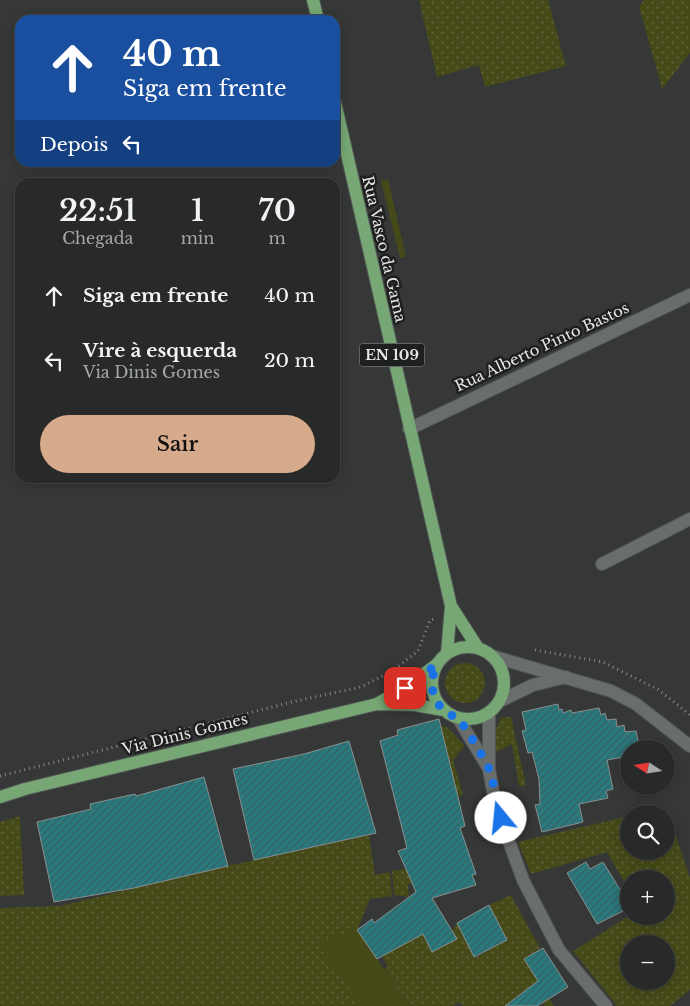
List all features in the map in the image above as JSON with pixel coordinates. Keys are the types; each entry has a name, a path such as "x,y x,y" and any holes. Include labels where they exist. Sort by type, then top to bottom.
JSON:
{"main road":[{"path":"313,0 317,15"},
{"name":"Rua Vasco da Gama","path":"340,124 451,606 447,653"},
{"name":"Rua Alberto Pinto Bastos","path":"409,429 690,295"},
{"path":"602,564 690,519"},
{"name":"Rua Vasco da Gama","path":"451,606 478,648"},
{"path":"478,648 467,646 447,653 436,665 432,677 432,689 436,701 444,710 458,718 489,769"},
{"name":"EN 109","path":"478,648 492,656"},
{"path":"492,656 611,691 636,704 690,746"},
{"path":"492,656 500,665 504,677 504,689 500,701"},
{"name":"Via Dinis Gomes","path":"377,704 405,688 436,665"},
{"path":"458,718 480,718 489,713 500,701 533,685 566,677"},
{"name":"Via Dinis Gomes","path":"0,797 33,787 377,704 414,705 444,710"},
{"path":"489,713 489,769 495,803 523,880 559,950 606,1006"}],"path":[{"path":"0,776 286,703 361,687"}],"green space":[{"path":"419,0 548,0 566,66 485,87 479,65 437,77"},
{"path":"644,0 690,0 690,53 662,89 639,6"},
{"path":"388,179 406,257 400,258 381,181"},
{"path":"469,663 476,666 482,672 485,683 484,691 476,700 469,703 461,703 454,700 446,691 445,679 448,672 457,664"},
{"path":"511,717 526,786 519,786 512,744 493,754 496,730 501,718"},
{"path":"441,726 447,727 465,746 453,760 463,795 457,796"},
{"path":"20,816 24,895 0,896 0,822"},
{"path":"620,818 620,860 675,860 675,834 690,878 690,990 670,1006 617,1006 573,951 620,922 620,925 675,925 675,870 620,870 620,874 607,852 531,874 518,842"},
{"path":"369,835 375,875 390,872 392,896 370,899 357,930 363,1006 0,1006 0,908 60,906 218,868"},
{"path":"406,869 412,883 408,884 409,897 394,895 392,871"},
{"path":"511,895 540,948 524,959 554,1006 545,1006 530,988 505,1006 462,1006 459,1002 453,1006 410,1006 384,969 388,967 382,956 423,934 441,938 452,931 457,923 475,958 507,940 489,905"},
{"path":"357,930 410,1006 362,1006 317,944"}],"building":[{"path":"558,704 559,710 562,709 563,713 571,710 572,713 599,708 601,715 605,713 607,720 616,719 617,727 624,725 625,732 636,731 638,740 620,740 620,758 607,760 613,789 606,791 608,798 579,804 583,822 542,832 535,805 540,804 539,779 532,752 528,753 522,731 526,730 522,712"},
{"path":"439,719 465,826 460,828 476,874 472,875 476,885 432,898 457,939 432,952 423,934 377,959 357,930 372,919 374,923 416,892 398,851 407,848 380,741 398,735 397,730"},
{"path":"349,741 376,833 254,860 233,769 304,754"},
{"path":"204,777 228,866 134,888 54,902 37,822 91,809 90,804 135,794 136,796"},
{"path":"586,862 590,869 603,862 620,889 620,912 597,924 567,873"},
{"path":"489,905 507,940 474,957 457,923"},
{"path":"543,948 568,987 537,1006 505,1006 538,981 524,959"}],"route":[{"path":"405,688 436,665 432,677 432,689 436,701 450,715 458,718 489,769 495,803 501,818"}]}
